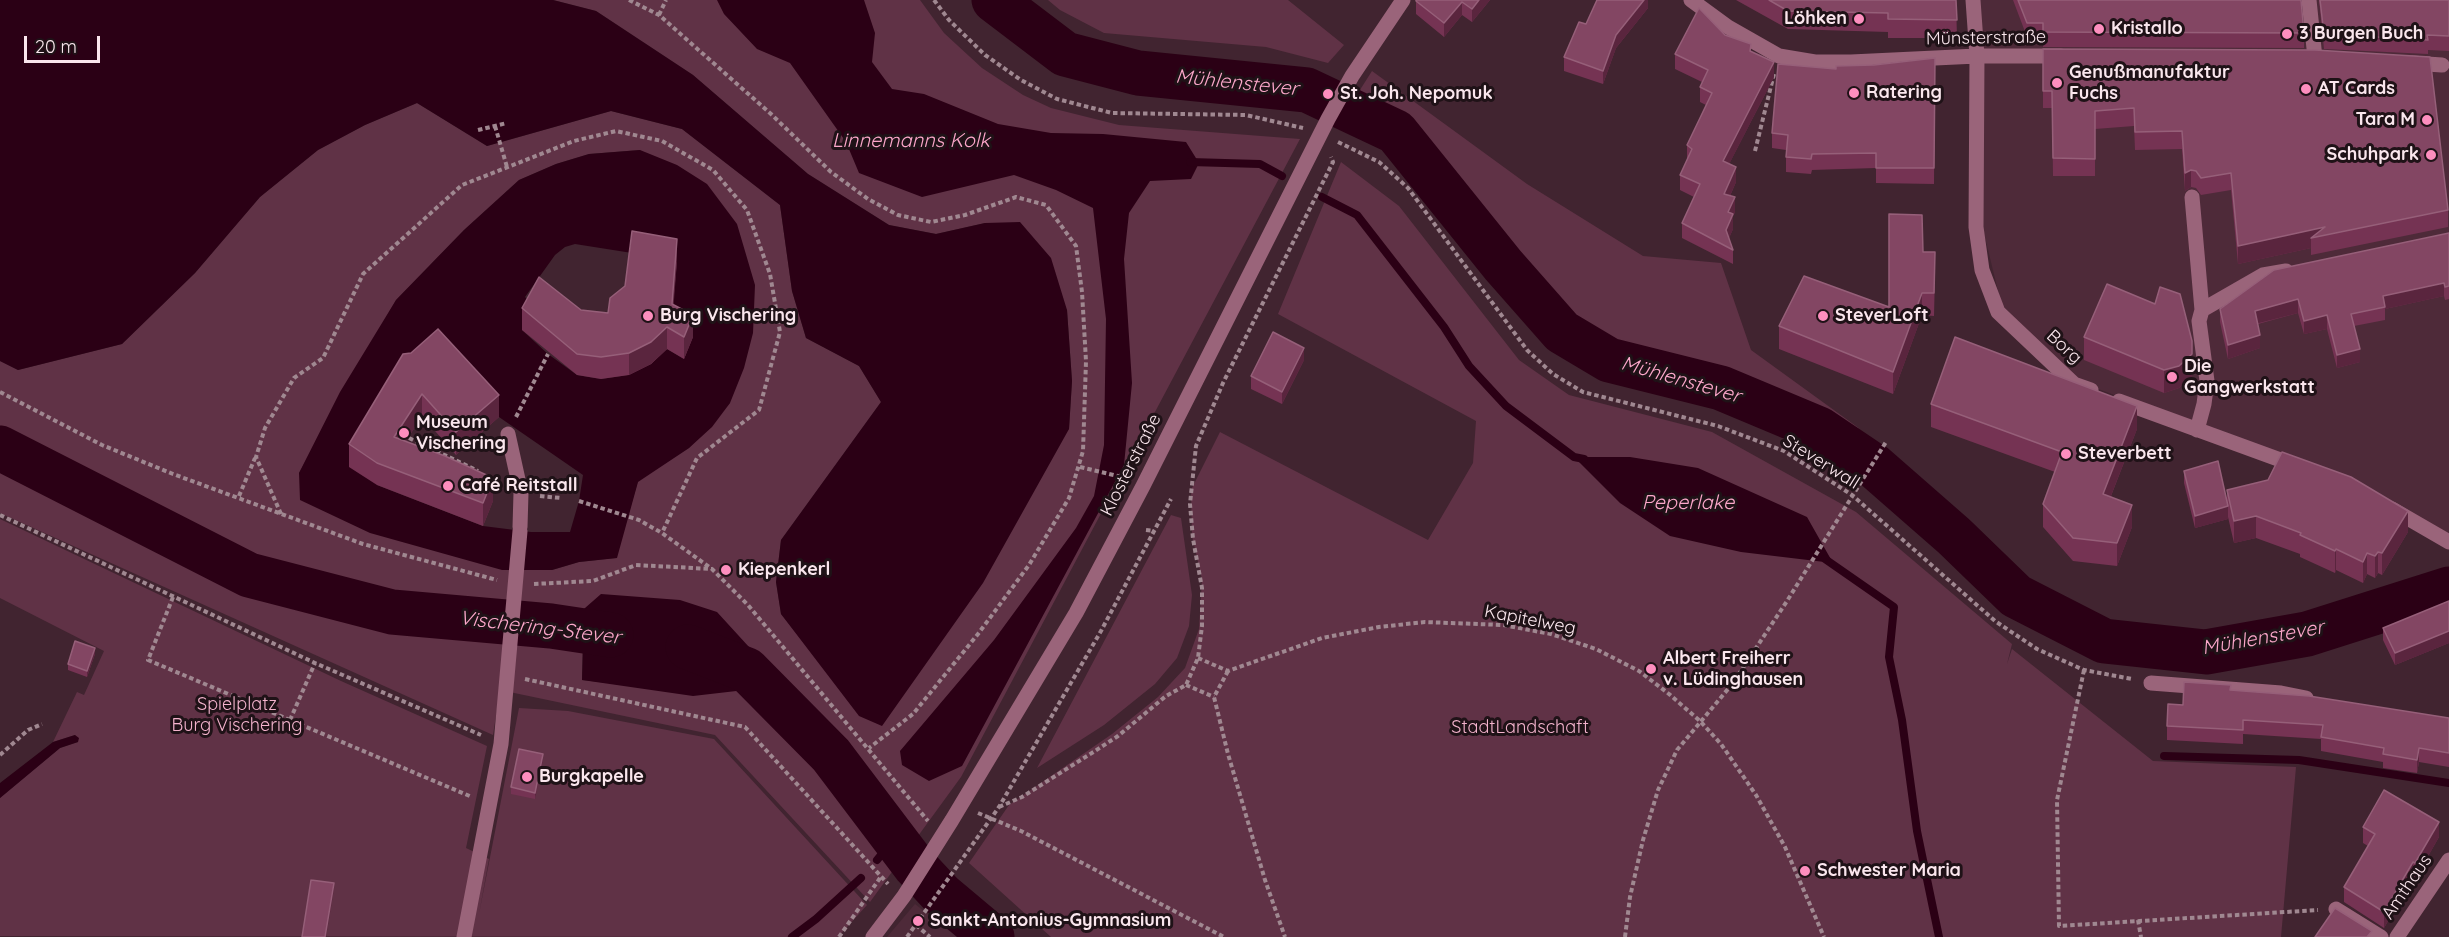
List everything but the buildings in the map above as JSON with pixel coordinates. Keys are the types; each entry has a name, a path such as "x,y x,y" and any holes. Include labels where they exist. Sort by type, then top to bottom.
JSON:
{"street":[{"name":"Klosterstraße","path":"873,937 904,896 1076,613 1143,486 1328,119 1352,76 1403,0"},
{"name":"Münsterstraße","path":"1692,0 1728,27 1779,56 1815,62 1977,56 2082,56"},
{"name":"Borg","path":"1973,0 1977,56 1976,227 1982,270 1998,312 2074,384 2307,470"},
{"path":"2309,0 2315,58"},
{"path":"2396,62 2442,65"},
{"path":"2192,197 2202,310 2199,321 2207,381 2197,430"},
{"path":"2202,310 2263,276 2298,268"},
{"path":"464,937 501,744 520,530 521,493 508,434"},
{"path":"2380,502 2449,542"},
{"path":"2151,683 2281,693 2325,701"},
{"name":"Amthaus","path":"2397,937 2449,860"},
{"path":"2336,909 2381,937"}],"path":[{"path":"629,0 659,15 771,114 831,172 868,199 898,215 931,222 965,215 1016,197 1046,205 1076,246 1082,292 1086,361 1083,451 1070,498 1029,565 913,714 869,748"},
{"path":"659,15 666,0"},
{"name":"Steverwall","path":"934,0 949,20 985,56 1020,80 1057,99 1112,113 1246,115 1296,125 1379,162 1408,188 1527,350 1553,374 1583,392 1719,426 1784,451 1852,495 1995,621 2037,649 2084,670 2151,683"},
{"path":"1755,151 1779,56"},
{"path":"478,130 507,123"},
{"path":"495,126 507,167"},
{"path":"239,496 256,458 265,428 294,378 323,358 363,274 462,185 574,141 616,131 662,141 713,170 747,210 770,274 780,332 759,410 697,458 662,533"},
{"path":"999,807 1022,796 1118,736 1166,696 1186,685 1198,658 1202,588 1193,539 1190,504 1196,446 1223,383 1333,162 1321,135"},
{"path":"508,434 548,354"},
{"path":"0,392 102,445 281,514 363,544 514,584 593,581 636,565 712,569"},
{"path":"409,438 483,474"},
{"path":"1625,937 1630,897 1642,840 1658,790 1677,750 1733,683 1886,442"},
{"path":"419,451 427,445"},
{"path":"256,458 281,514"},
{"path":"450,469 454,459"},
{"path":"1080,467 1127,479"},
{"path":"907,937 961,864 999,807 1101,631 1171,499"},
{"path":"579,501 639,520 662,533 712,569 748,605 922,813"},
{"path":"0,515 315,663 501,744"},
{"path":"1146,530 1154,531"},
{"path":"173,597 148,660 490,804"},
{"name":"Kapitelweg","path":"1228,671 1322,638 1379,627 1425,622 1503,625 1551,634 1596,649 1639,671 1670,693 1721,744 1756,795 1785,847 1824,937"},
{"path":"1198,658 1228,671 1214,697 1231,764 1285,937"},
{"path":"290,720 315,663"},
{"path":"2084,670 2057,800 2059,926 2336,909"},
{"path":"507,675 745,728 880,878 839,937"},
{"path":"1186,685 1214,697"},
{"path":"0,755 28,730 42,724"},
{"path":"960,806 1021,831 1224,937"},
{"path":"2138,920 2141,937"},
{"path":"916,925 930,937"}],"shaded area":[{"path":"1977,0 2449,0 2449,540 2351,484 2077,381 2002,307 1980,217"},
{"name":"Sankt-Antonius-Gymnasium","path":"915,904 957,937 887,937"}],"green space":[{"path":"553,0 920,0 944,33 982,68 1023,95 1051,108 1119,125 1300,139 961,777 870,902 715,735 500,690 493,735 0,513 0,361 18,370 122,344 195,273 260,197 318,150 365,125 417,103 487,146 611,111 682,129 780,205 792,291 806,338 859,366 881,402 781,540 776,582 781,614 818,660 1069,429 1072,381 1067,310 985,223 936,234 889,225 808,174 693,75 596,11","holes":["640,150 730,403 689,448 638,481 616,558 579,562 552,570 299,473 396,300 464,230 519,180 556,164 589,154","553,609 577,615 626,685 582,680 583,641 550,639"]},
{"path":"1048,0 1288,0 1344,45 1328,63 1266,47 1104,33 1060,10"},
{"path":"1372,71 1527,184 1643,256 1721,263 1751,350 1860,429 1764,386 1622,351 1569,319 1405,119 1358,93"},
{"name":"StadtLandschaft","path":"1341,162 1399,206 1519,360 1569,395 1712,432 1856,512 2012,644 2007,664 2012,649 2153,761 2296,767 2281,937 1051,937 969,863 1009,805 1112,734 1158,697 1185,668 1199,629 1202,579 1192,536 1191,490 1220,432 1428,540 1473,463 1476,421 1278,314"},
{"path":"1171,515 1181,518 1192,595 1189,626 1177,658 1155,684 1104,725 1037,768"},
{"name":"Spielplatz Burg Vischering","path":"0,519 341,681 487,746 466,848 489,859 479,914 519,708 568,711 714,739 867,905 838,937 0,936 0,798 60,748 78,742 75,735 53,742 77,692 84,695 104,651 0,598"}],"water":[{"path":"0,0 553,0 596,11 693,75 808,174 889,225 936,234 985,223 1020,222 1051,258 1067,310 1072,381 1069,429 983,583 882,726 859,716 781,614 776,582 781,540 881,402 859,366 806,338 792,291 780,205 682,129 611,111 487,146 417,103 365,125 318,150 260,197 195,273 122,344 18,370 0,361"},
{"name":"Linnemanns Kolk","path":"717,0 864,0 875,33 872,62 892,89 924,94 998,124 1051,133 1103,134 1186,142 1199,163 1191,179 1150,181 1129,213 1124,259 1132,383 1124,465 962,766 929,781 902,765 900,751 994,640 1076,528 1094,496 1104,445 1106,319 1093,208 1056,190 1014,175 922,197 859,173 846,142 790,63 757,49 724,14"},
{"path":"640,150 677,165 707,184 737,224 755,285 753,333 744,368 730,403 712,427 689,448 638,482 617,558 579,562 552,570 502,570 370,533 300,500 299,473 340,392 396,300 464,230 519,180 556,164 589,154","holes":["575,244 632,253 684,359 667,349 651,364 628,375 601,379 577,375 548,354 522,330 535,307 525,297 555,255 565,247","438,352 499,417 583,475 579,501 570,532 531,532 483,526 377,485"]},
{"name":"Peperlake","path":"1574,457 1630,457 1698,468 1807,517 1833,563 1741,552 1670,536 1620,503"},
{"path":"601,594 680,600 717,612 749,647 745,690 693,696 582,680 583,642 550,640 553,609 577,615"},
{"path":"75,735 79,738 78,742 60,748 0,798 0,783 53,742"}],"waterway":[{"name":"Mühlenstever","path":"994,0 1065,54 1138,73 1307,90 1396,132 1503,265 1562,332 1609,360 1721,388 1819,429 1874,466 1954,536 2016,596 2104,641 2206,652 2307,634 2449,589"},
{"name":"Linnemanns Kolk","path":"1190,162 1260,164 1282,176"},
{"name":"Peperlake","path":"1322,197 1357,215 1444,327 1469,366 1506,406 1574,457 1584,459"},
{"name":"Vischering-Stever","path":"0,448 249,575 392,612 551,626 611,635"},
{"name":"Peperlake","path":"1825,559 1894,607 1889,657 1902,720 1917,831 1939,937"},
{"name":"Vischering-Stever","path":"688,647 747,670 831,755 915,866 942,895 992,937"},
{"path":"2164,756 2299,760 2449,783"},
{"path":"877,860 894,839"},
{"path":"792,937 816,919 861,878"}],"place":[{"name":"Löhken","path":"1859,19"},
{"name":"Kristallo","path":"2099,29"},
{"name":"3 Burgen Buch","path":"2287,34"},
{"name":"Genußmanufaktur Fuchs","path":"2057,83"},
{"name":"AT Cards","path":"2306,89"},
{"name":"Ratering","path":"1854,93"},
{"name":"St. Joh. Nepomuk","path":"1328,94"},
{"name":"Tara M","path":"2427,120"},
{"name":"Schuhpark","path":"2431,155"},
{"name":"Burg Vischering","path":"648,316"},
{"name":"SteverLoft","path":"1823,316"},
{"name":"Die Gangwerkstatt","path":"2172,377"},
{"name":"Museum Vischering","path":"404,433"},
{"name":"Steverbett","path":"2066,454"},
{"name":"Café Reitstall","path":"448,486"},
{"name":"Kiepenkerl","path":"726,570"},
{"name":"Albert Freiherr v. Lüdinghausen","path":"1651,669"},
{"name":"Burgkapelle","path":"527,777"},
{"name":"Schwester Maria","path":"1805,871"},
{"name":"Sankt-Antonius-Gymnasium","path":"918,921"}]}
